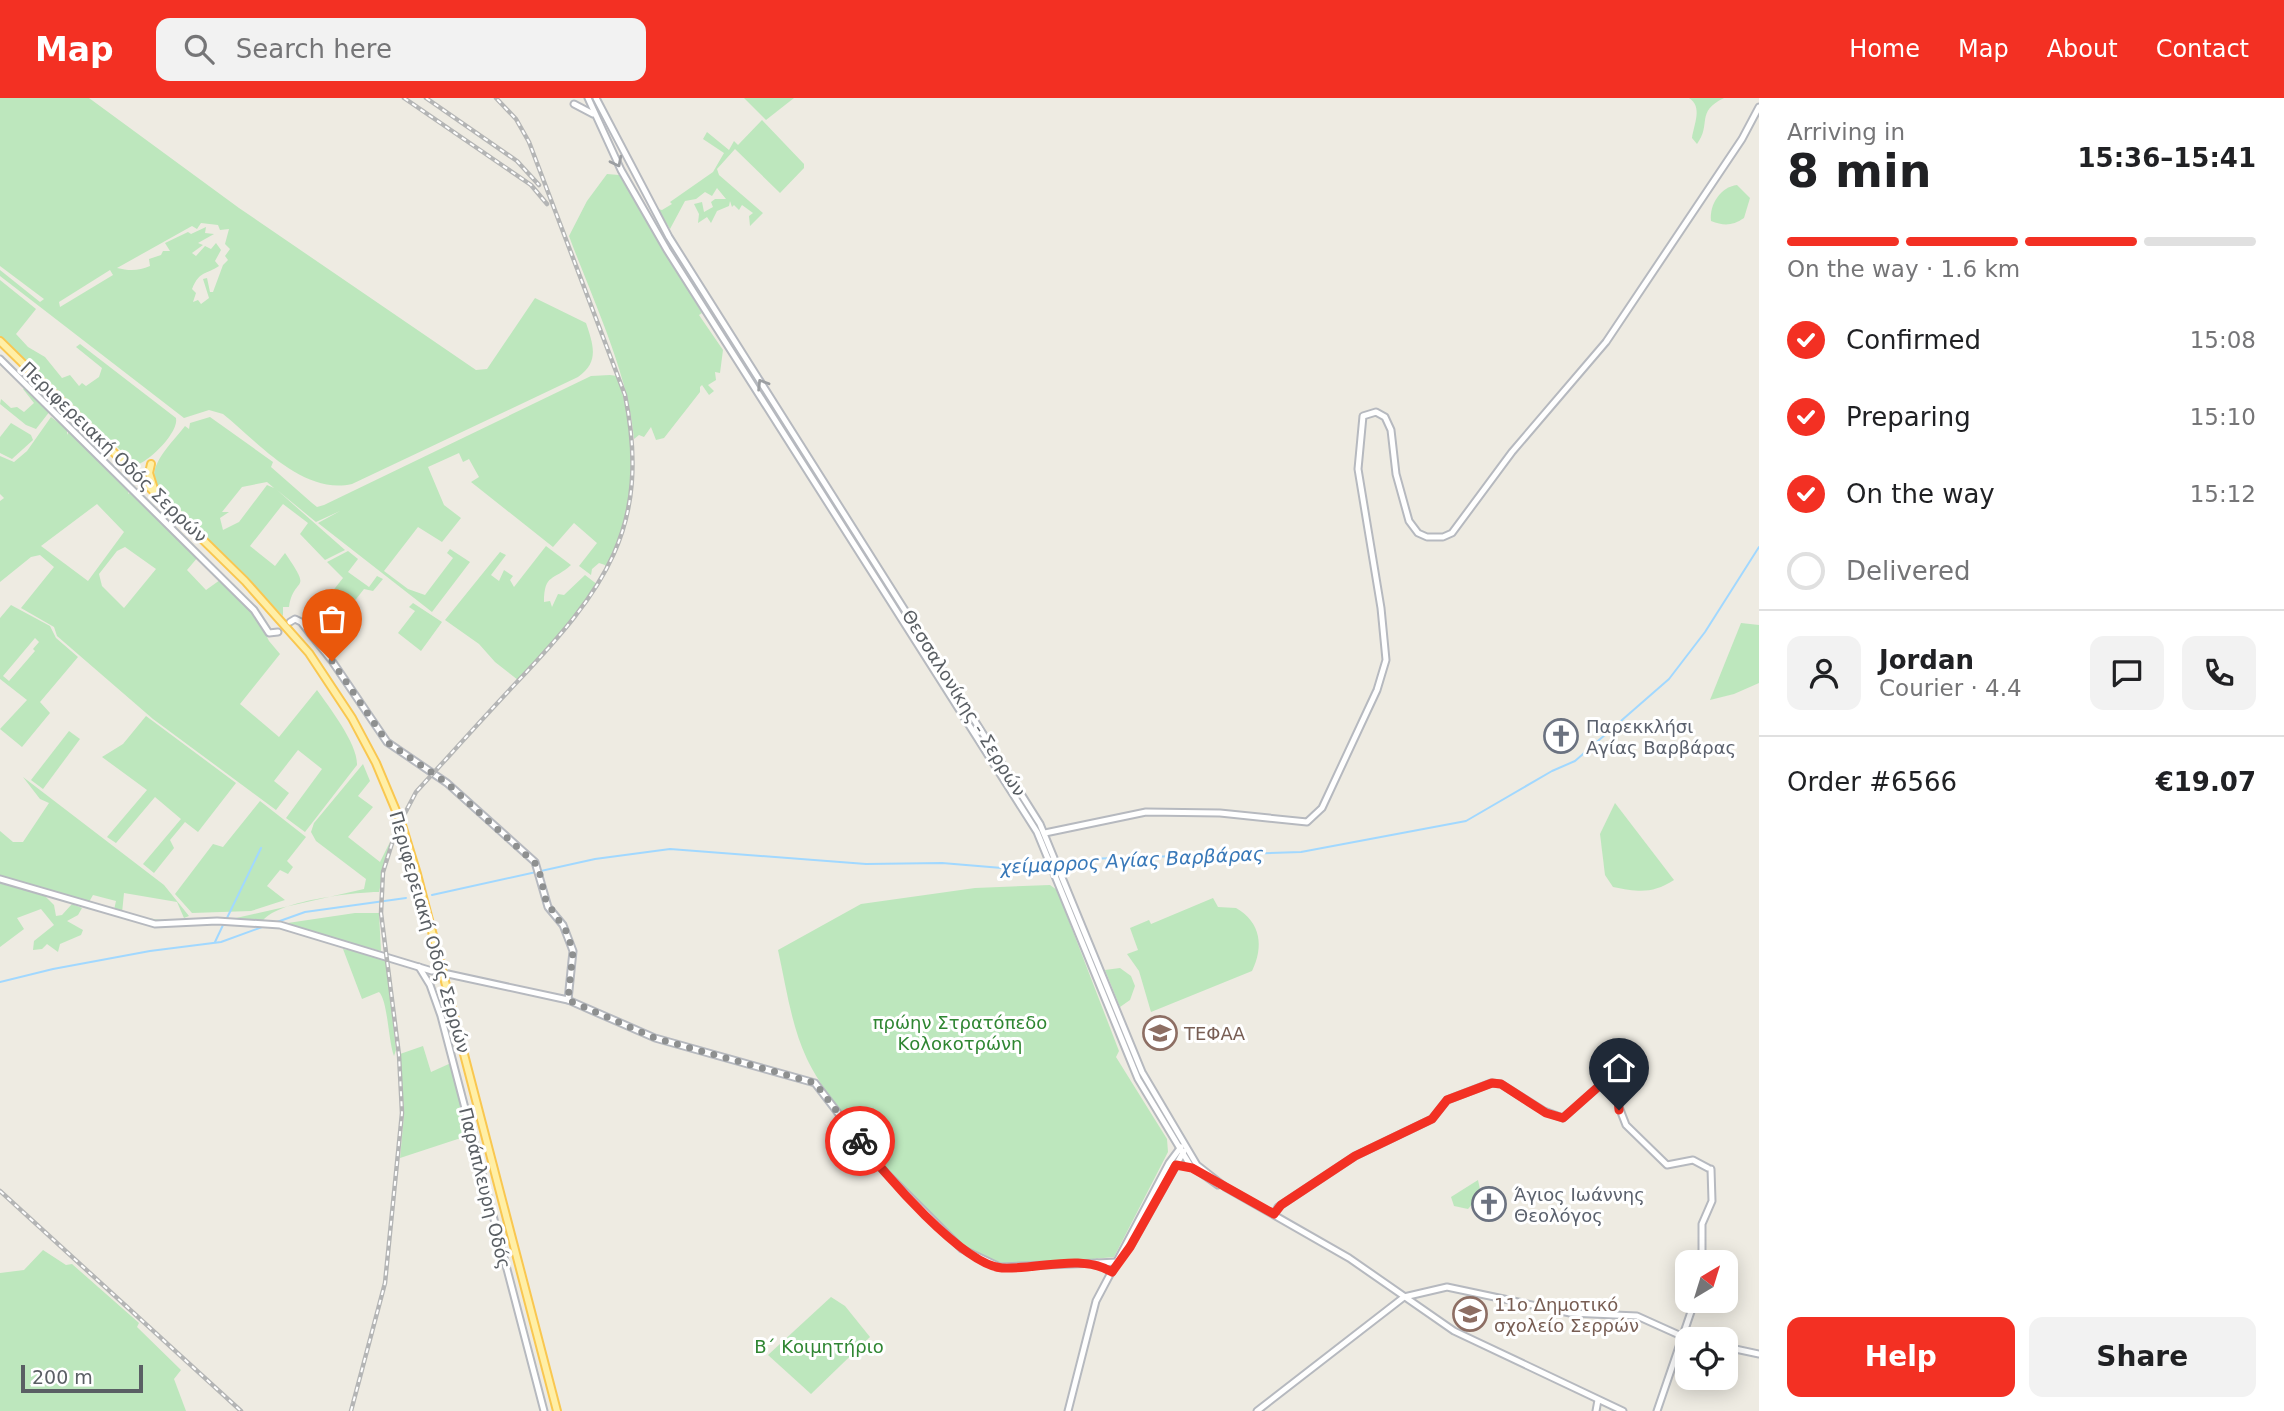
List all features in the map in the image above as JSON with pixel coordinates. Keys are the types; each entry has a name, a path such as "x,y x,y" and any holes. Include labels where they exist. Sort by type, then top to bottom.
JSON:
{"main road":[{"name":"Περιφερειακή Οδός Σερρών","path":"0,341 265,601 309,653 352,718 392,797 422,892 557,1411"},
{"path":"151,464 150,477 156,493"}],"street":[{"name":"Θεσσαλονίκης - Σερρών","path":"588,98 632,189 691,288 1048,846"},
{"name":"Θεσσαλονίκης - Σερρών","path":"596,98 641,187 696,281 1045,833 1130,1061 1170,1134 1183,1149"},
{"path":"574,104 595,115"},
{"path":"1045,833 1146,812 1220,813 1307,822 1313,818 1322,808 1377,690 1386,660 1381,608 1358,469 1363,416 1376,412 1390,425 1401,500 1413,528 1418,533 1435,538 1452,533 1513,452 1606,342 1742,139 1759,107"},
{"path":"0,359 254,610 270,633 278,632"},
{"path":"290,622 295,619 301,622 332,661 387,742 447,783 527,852 539,869 548,906 563,925 573,951 568,1000"},
{"name":"Θεσσαλονίκης - Σερρών","path":"1059,874 1142,1072 1183,1149"},
{"path":"0,879 155,924 217,921 280,925 432,971"},
{"name":"Παράπλευρη Οδός","path":"419,967 430,985 441,1016 544,1411"},
{"path":"448,974 568,1000 644,1034 817,1084 888,1175 957,1246 988,1264 1005,1268 1119,1260 1130,1247 1183,1149"},
{"path":"1274,1214 1281,1205 1355,1156 1434,1117 1447,1100 1492,1083 1501,1084 1546,1113 1563,1118 1616,1071 1619,1107 1626,1125 1667,1165 1693,1160 1709,1168 1712,1201 1702,1224 1702,1250"},
{"path":"1170,1134 1171,1159"},
{"path":"1068,1411 1095,1305 1171,1159 1183,1149"},
{"path":"1183,1149 1194,1169"},
{"path":"1183,1149 1199,1167 1225,1187"},
{"path":"1172,1168 1178,1165 1194,1169 1274,1214 1349,1258 1454,1331 1623,1411"},
{"path":"1097,1263 1112,1272"},
{"path":"1256,1411 1404,1297 1450,1287 1570,1313 1637,1316 1675,1334"},
{"path":"1738,1350 1759,1354"},
{"path":"1657,1411 1675,1356"},
{"path":"1596,1411 1598,1400"}],"green space":[{"path":"0,98 89,98 239,208 476,370 487,369 535,298 586,323 592,345 592,359 590,365 578,377 352,484 334,485 316,482 282,464 223,414 209,410 184,418 0,276 0,270 40,302 44,299 0,266","holes":["201,223 218,225 220,230 229,229 225,244 230,249 225,256 228,260 223,265 213,292 210,292 207,278 203,279 209,298 201,304 198,300 193,302 196,293 192,289 201,276 219,266 215,261 221,250 216,243 211,249 205,246 196,256 192,253 203,245 198,243 214,234 205,233 206,227 165,243 170,251 163,251 161,255 149,259 150,266 134,270 117,268 192,226 197,229","110,270 113,275 60,307 59,302"]},
{"path":"744,98 794,98 766,120"},
{"path":"1689,98 1724,98 1715,103 1707,113 1697,144 1692,138 1697,111"},
{"path":"762,120 804,164 804,168 780,193 735,149 717,169 719,175 763,213 750,226 749,216 753,213 742,205 739,210 734,205 732,207 730,201 729,206 717,211 711,223 707,217 698,223 699,214 694,204 702,202 704,212 713,207 711,202 715,199 726,199 717,188 712,196 705,192 696,199 685,201 670,229 658,209 662,210 672,204 670,202 713,172 724,153 703,139 707,132 729,150 734,141 738,145"},
{"path":"607,174 619,175 702,313 699,315 723,350 720,373 715,372 716,380 708,385 714,391 709,395 702,385 700,392 664,438 656,440 651,427 644,437 639,435 634,439 631,414 617,363 569,236 587,201"},
{"path":"1737,185 1750,198 1744,218 1728,224 1711,221 1712,208 1717,197 1731,186"},
{"path":"0,280 36,309 16,334 28,347 45,357 62,378 70,375 79,386 82,383 86,386 99,377 102,368 76,347 80,344 176,418 169,437 157,451 139,464 132,461 0,336"},
{"path":"591,376 617,376 629,424 632,475 625,524 617,548 606,570 605,565 599,563 592,569 591,575 579,566 597,543 574,523 553,547 471,482 479,477 469,459 463,462 459,453 428,467 444,505 461,518 442,542 418,527 384,571 408,589 425,595 453,558 447,553 450,549 470,562 432,612 318,523 340,511 316,522 277,490 345,550 325,560 300,534 308,523 283,504 250,546 275,566 285,553 299,575 300,583 291,597 289,607 283,607 283,616 187,519 155,482 154,475 159,460 185,426 189,429 190,423 210,417 273,462 271,467 317,507","holes":["267,482 274,488 267,485 239,522 223,530 220,518 229,512 222,512 242,487"]},
{"path":"25,387 50,411 36,429 26,425 0,404 1,399 11,408 17,407 24,412 34,403 23,389"},
{"path":"51,417 67,429 67,435 69,431 129,490 128,494 131,492 198,557 187,570 206,590 220,580 255,613 269,641 280,654 240,704 279,737 317,690 348,737 357,765 305,832 286,818 322,769 298,750 274,781 289,793 276,810 153,719 57,636 54,627 21,608 54,567 40,555 31,557 0,582 0,501 4,498 0,494 0,456 14,462 27,451","holes":["97,504 124,532 88,581 41,546","125,547 156,569 124,608 102,586 99,574 117,551"]},
{"path":"11,423 31,435 33,440 12,459 0,453 0,437"},
{"path":"546,546 571,565 548,582 544,602 550,601 552,607 558,594 564,595 585,575 598,585 565,630 518,680 495,662 479,644 445,620 500,552 506,555 491,575 499,581 504,570 513,576 510,580 514,587"},
{"path":"348,551 358,559 348,572 369,587 377,576 383,579 373,591 364,589 338,622 320,607 343,578 327,562"},
{"path":"413,603 442,622 421,651 398,633 415,611 409,607"},
{"path":"11,605 50,626 56,638 78,657 40,702 50,713 22,747 0,729 27,700 0,679 0,618","holes":["35,638 39,642 33,649 35,651 9,681 3,676"]},
{"path":"1741,623 1759,625 1759,683 1734,694 1710,700"},
{"path":"146,716 236,783 198,832 185,822 170,840 174,848 154,873 143,864 181,819 155,797 116,843 107,837 147,790 102,757 123,744"},
{"path":"69,731 80,739 43,789 31,780"},
{"path":"363,764 370,781 358,796 373,807 348,837 380,862 390,842 379,892 329,897 364,889 366,879 316,841 311,832 314,823"},
{"path":"23,777 164,885 189,916 184,918 177,902 124,893 122,913 164,920 190,919 169,923 147,921 103,909 114,910 116,901 93,895 89,902 97,907 0,877 0,831 13,842 23,842 49,803 40,799"},
{"path":"260,801 306,837 287,861 293,867 288,874 280,870 267,886 285,900 251,911 192,913 175,894 213,844 223,847"},
{"path":"1615,803 1674,880 1659,888 1645,891 1613,887 1605,875 1600,834"},
{"path":"0,881 44,895 54,905 56,916 62,915 72,904 82,908 78,915 67,921 83,930 81,935 60,944 58,952 47,944 42,949 33,950 34,941 54,925 41,909 17,918 24,929 0,947"},
{"name":"πρώην Στρατόπεδο Κολοκοτρώνη","path":"1050,885 1057,890 1119,1051 1116,1057 1167,1139 1168,1152 1114,1257 1054,1263 997,1263 974,1252 947,1232 919,1205 863,1142 839,1110 801,1046 778,950 861,904 975,888"},
{"path":"1213,898 1218,907 1236,908 1251,920 1259,944 1252,971 1151,1012 1139,971 1127,954 1138,950 1130,928 1149,920 1151,924"},
{"path":"291,906 269,915 262,922 208,919 236,918"},
{"path":"355,913 379,913 381,951 281,924"},
{"path":"343,949 381,956 386,963 396,1050 394,1056 382,997 379,992 362,999"},
{"path":"1120,968 1131,976 1135,986 1130,1000 1120,1007 1105,970"},
{"path":"423,1046 431,1072 451,1063 470,1135 400,1158 404,1115 400,1054"},
{"path":"1478,1180 1481,1194 1468,1209 1454,1206 1451,1197"},
{"path":"43,1250 66,1265 72,1264 139,1323 137,1327 181,1370 174,1379 186,1411 0,1411 0,1273 24,1270"},
{"name":"Β΄ Κοιμητήριο","path":"831,1297 845,1306 870,1337 811,1394 768,1355"}],"waterway":[{"name":"χείμαρρος Αγίας Βαρβάρας","path":"432,895 595,859 670,849 866,864 942,863 1002,868 1085,859 1301,852 1466,821 1552,771 1575,761 1669,679 1705,632 1759,547"},
{"path":"226,920 261,848"},
{"name":"χείμαρρος Αγίας Βαρβάρας","path":"277,922 305,912 406,898"},
{"path":"215,942 223,925"},
{"name":"χείμαρρος Αγίας Βαρβάρας","path":"0,982 150,951 221,942 265,926"}],"railway":[{"path":"404,98 531,185 547,204"},
{"path":"426,98 517,161 539,185"},
{"path":"403,817 416,792 548,649 597,586 614,554 626,520 632,483 632,442 625,395 529,142 516,119 496,98"},
{"path":"351,1411 385,1283 402,1113 399,1055 381,913 383,872 394,837"},
{"path":"0,1191 241,1411"}],"way so far":[{"path":"332,661 387,742 447,783 522,848 538,866 548,906 563,925 573,951 573,972 568,1000 655,1038 732,1062 815,1083 825,1092 860,1141"}],"place":[{"name":"Παρεκκλήσι Αγίας Βαρβάρας","path":"1561,736"},
{"name":"ΤΕΦΑΑ","path":"1160,1033"},
{"name":"Άγιος Ιωάννης Θεολόγος","path":"1489,1204"},
{"name":"11ο Δημοτικό σχολείο Σερρών","path":"1470,1314"}],"route":[{"path":"860,1141 878,1165 955,1244 988,1264 1005,1268 1097,1263 1112,1272 1130,1247 1176,1165 1192,1168 1274,1214 1281,1205 1355,1156 1434,1117 1447,1100 1492,1083 1501,1084 1546,1113 1563,1118 1616,1071 1619,1110"}]}
